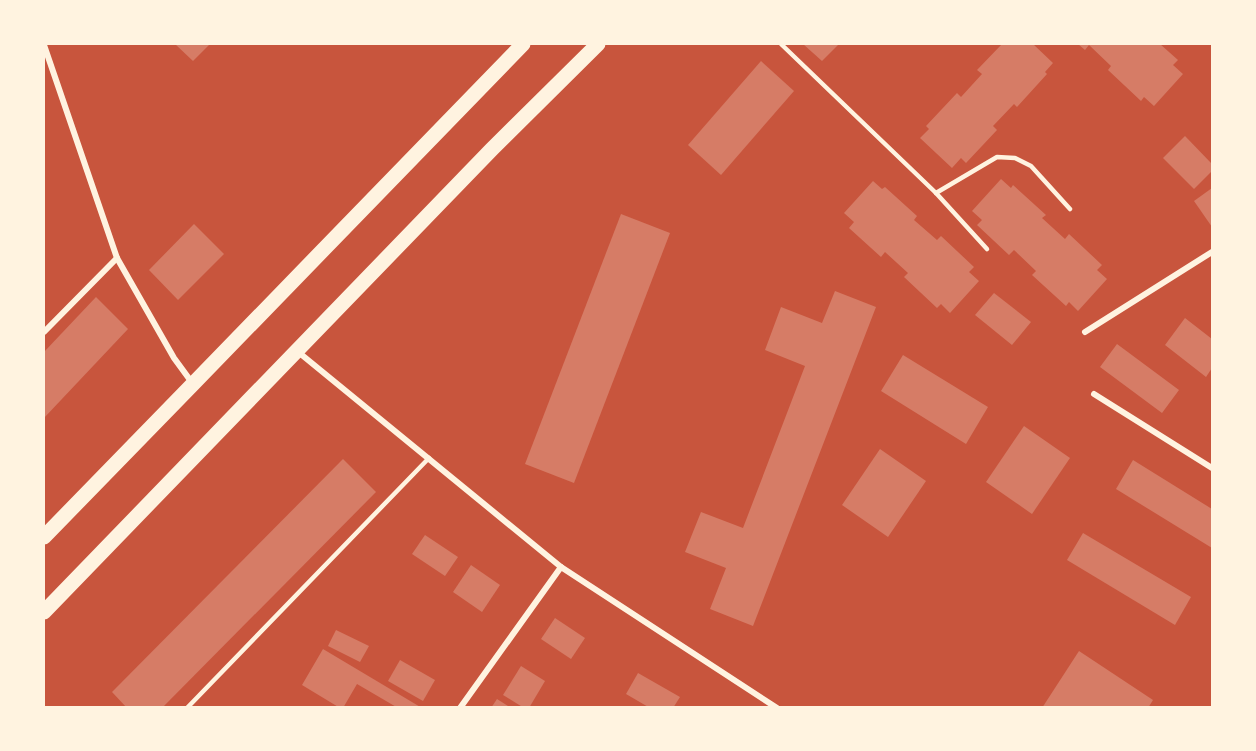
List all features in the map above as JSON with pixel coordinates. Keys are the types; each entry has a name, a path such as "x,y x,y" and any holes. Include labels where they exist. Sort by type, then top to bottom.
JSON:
{"main road":[{"path":"44,537 523,44"},
{"path":"44,612 492,149 598,44"}],"street":[{"path":"44,45 117,258 174,358 194,384"},
{"path":"1085,332 1212,252"},
{"path":"44,332 117,258"},
{"path":"297,351 561,567 777,708"},
{"path":"1094,394 1212,468"},
{"path":"460,708 561,567"}],"lane":[{"path":"781,44 936,193 987,249"},
{"path":"936,193 997,157 1014,158 1031,166 1070,209"},
{"path":"187,708 429,458"}],"building":[{"path":"175,44 210,44 193,61"},
{"path":"803,44 839,44 822,61"},
{"path":"1002,44 1033,44 1053,63 1045,72 1047,74 1017,107 1014,104 993,126 997,130 966,163 961,158 952,168 920,138 929,129 926,126 957,93 961,97 982,74 977,70"},
{"path":"1078,44 1160,44 1178,60 1173,65 1183,74 1154,106 1144,97 1141,101 1108,70 1111,66 1089,45 1085,50"},
{"path":"761,61 794,91 721,175 688,145"},
{"path":"1185,136 1212,164 1212,171 1194,189 1163,158"},
{"path":"1001,179 1011,188 1013,185 1046,215 1042,218 1065,239 1069,234 1102,265 1097,270 1107,279 1078,311 1069,302 1066,306 1032,275 1036,271 1014,250 1009,255 977,225 982,220 972,211"},
{"path":"873,181 882,189 885,187 917,216 914,220 937,240 941,236 974,267 969,272 979,281 950,313 941,304 937,308 904,277 908,273 885,252 881,257 849,228 854,222 844,213"},
{"path":"1212,188 1212,227 1194,201"},
{"path":"621,214 670,233 574,483 525,464"},
{"path":"194,224 224,254 178,300 149,270"},
{"path":"835,291 876,307 753,626 710,609 726,568 685,552 701,512 743,528 805,366 765,350 781,307 822,323"},
{"path":"994,293 1031,322 1012,345 975,315"},
{"path":"96,297 128,329 44,418 44,352"},
{"path":"1185,318 1212,339 1212,368 1206,377 1165,345"},
{"path":"1117,344 1179,390 1162,413 1100,367"},
{"path":"903,355 988,407 966,444 881,391"},
{"path":"1024,426 1070,458 1032,514 986,482"},
{"path":"880,449 926,481 888,537 842,505"},
{"path":"343,459 376,492 162,708 127,708 112,692"},
{"path":"1133,460 1212,509 1212,548 1116,489"},
{"path":"1083,533 1191,597 1175,625 1067,560"},
{"path":"425,535 458,557 445,576 412,554"},
{"path":"471,565 500,585 482,612 453,592"},
{"path":"555,618 585,638 571,659 541,639"},
{"path":"336,630 369,646 360,662 328,646"},
{"path":"323,649 422,708 398,708 357,684 343,708 340,708 302,685"},
{"path":"1079,651 1153,700 1148,708 1042,708"},
{"path":"400,660 435,680 423,701 388,681"},
{"path":"521,666 545,681 529,708 524,708 503,695"},
{"path":"638,673 680,697 673,708 650,708 626,694"},
{"path":"497,699 511,708 491,708"}]}
